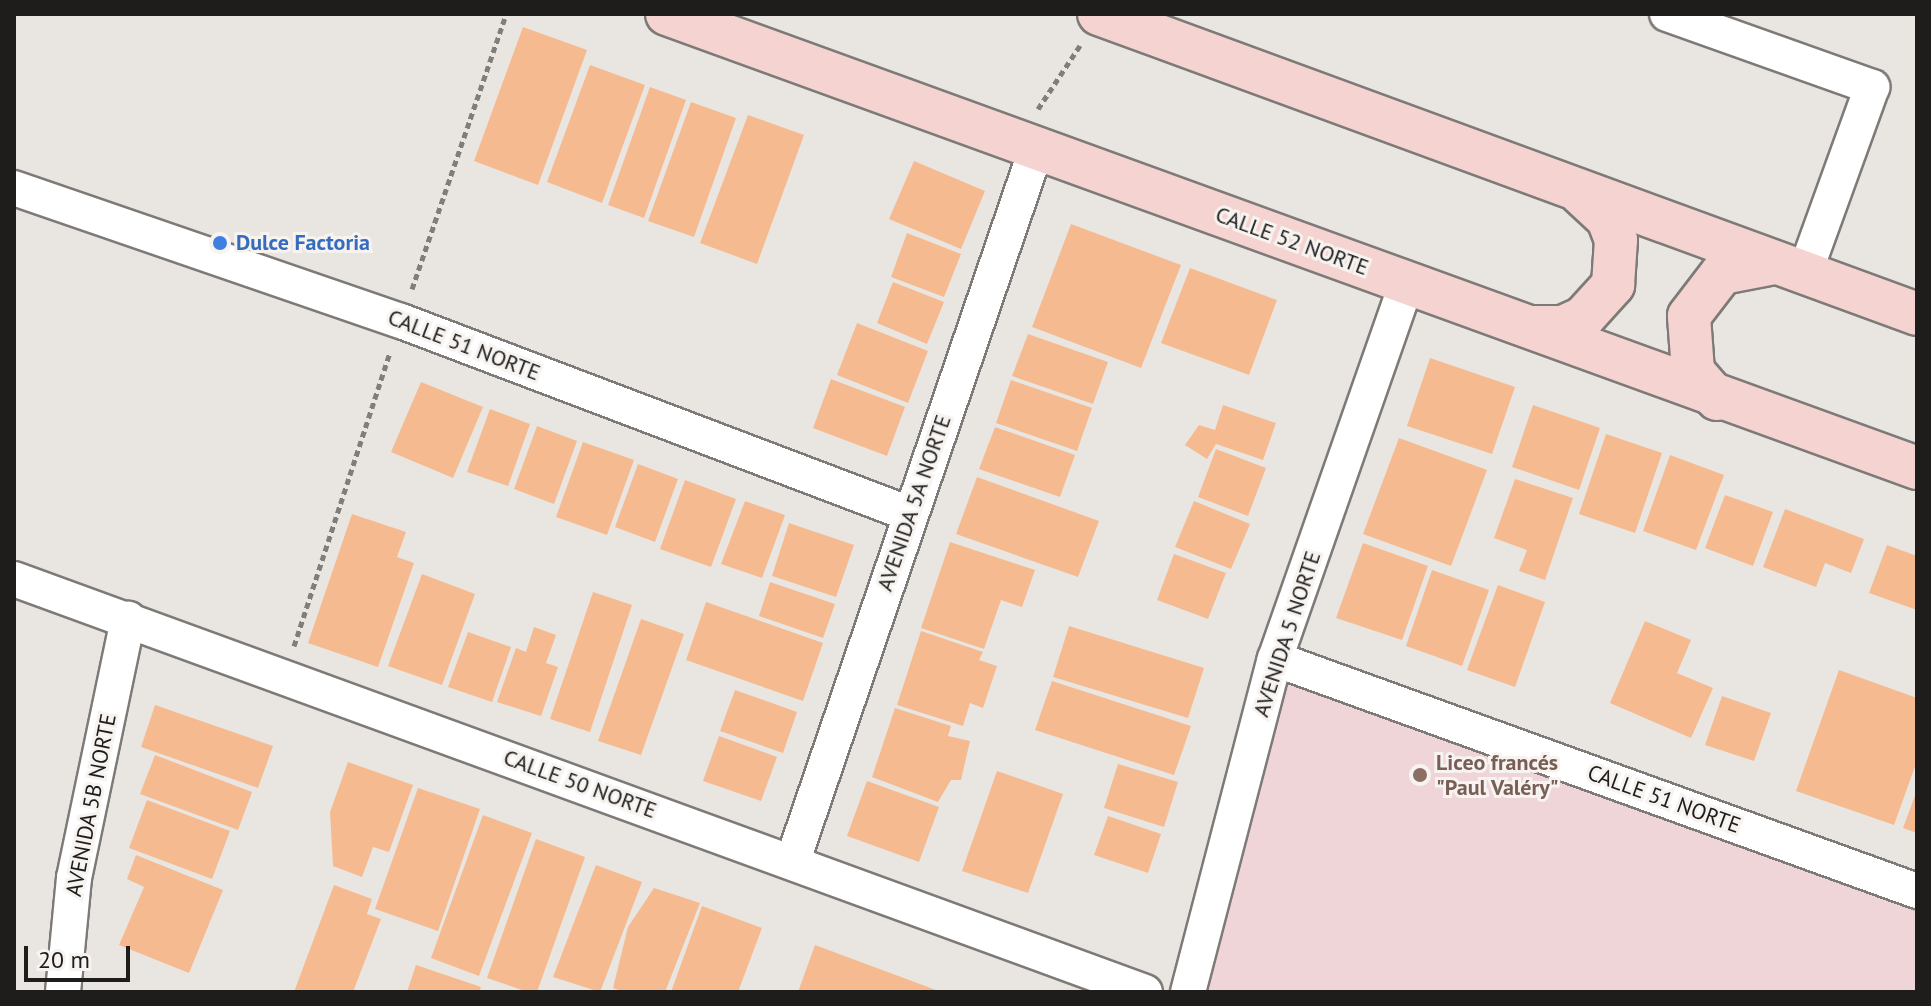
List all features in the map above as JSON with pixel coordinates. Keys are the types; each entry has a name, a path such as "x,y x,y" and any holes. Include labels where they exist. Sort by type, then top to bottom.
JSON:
{"main road":[{"name":"CALLE 52 NORTE","path":"667,14 1027,143 1717,399 1917,468"},
{"path":"1116,17 1575,190 1917,314"},
{"path":"1518,324 1563,327 1583,318 1613,285 1617,251 1608,219 1575,190"},
{"path":"1717,399 1687,353 1689,316 1722,273 1790,268"}],"street":[{"path":"1667,14 1872,87 1790,268"},
{"name":"AVENIDA 5A NORTE","path":"793,860 910,514 1027,143"},
{"name":"CALLE 51 NORTE","path":"14,188 401,321 910,514"},
{"name":"AVENIDA 5 NORTE","path":"1188,992 1275,659 1407,283"},
{"name":"CALLE 50 NORTE","path":"14,579 793,860 1145,992"},
{"name":"AVENIDA 5B NORTE","path":"63,992 74,878 128,619"},
{"name":"CALLE 51 NORTE","path":"1275,659 1917,891"}],"path":[{"path":"1027,143 1116,17"}],"shaded area":[{"name":"Liceo francés \"Paul Valéry\"","path":"1275,659 1917,891 1917,992 1188,992"}],"building":[{"path":"523,27 587,50 538,185 474,161"},
{"path":"590,65 645,85 602,203 547,182"},
{"path":"650,87 686,100 644,218 608,205"},
{"path":"691,102 736,118 694,237 648,221"},
{"path":"748,115 804,135 757,264 700,243"},
{"path":"914,161 985,191 961,249 889,219"},
{"path":"1071,224 1181,265 1141,368 1032,327"},
{"path":"907,233 961,254 944,297 891,277"},
{"path":"1190,268 1277,300 1249,375 1161,343"},
{"path":"893,282 944,302 927,344 877,323"},
{"path":"857,323 928,351 908,403 837,375"},
{"path":"1028,334 1108,362 1093,404 1012,376"},
{"path":"1430,358 1515,387 1492,454 1407,426"},
{"path":"831,379 905,407 887,456 813,428"},
{"path":"1011,380 1092,408 1077,451 996,423"},
{"path":"421,382 483,407 453,478 391,452"},
{"path":"1223,405 1276,423 1263,460 1216,444 1207,459 1185,445 1199,425 1215,430"},
{"path":"1533,405 1600,428 1579,490 1512,467"},
{"path":"490,409 530,424 508,486 467,472"},
{"path":"537,426 577,441 554,504 514,489"},
{"path":"995,427 1075,455 1060,497 979,469"},
{"path":"1606,434 1662,453 1635,533 1579,514"},
{"path":"1399,438 1487,470 1451,566 1363,534"},
{"path":"583,442 634,460 607,535 556,517"},
{"path":"1216,449 1266,468 1248,516 1198,497"},
{"path":"1670,455 1724,475 1696,550 1643,531"},
{"path":"638,464 678,479 655,542 615,527"},
{"path":"977,477 1099,521 1078,577 956,534"},
{"path":"1515,479 1573,498 1545,580 1519,571 1527,550 1494,538"},
{"path":"685,480 736,499 711,567 660,549"},
{"path":"1725,495 1773,512 1753,566 1705,548"},
{"path":"745,501 785,515 762,578 721,564"},
{"path":"1194,501 1250,524 1231,569 1175,547"},
{"path":"1785,509 1864,539 1851,573 1825,563 1816,587 1763,567"},
{"path":"352,514 406,532 397,557 414,563 378,667 308,643"},
{"path":"789,523 854,545 836,597 772,576"},
{"path":"950,542 1035,570 1022,607 1001,600 984,649 921,628"},
{"path":"1363,543 1428,566 1402,640 1336,618"},
{"path":"1887,545 1917,556 1917,610 1869,593"},
{"path":"1174,554 1226,573 1208,619 1157,600"},
{"path":"1432,570 1489,590 1462,666 1406,646"},
{"path":"422,574 475,594 442,685 388,666"},
{"path":"770,582 835,604 823,638 759,616"},
{"path":"1498,585 1545,602 1515,687 1467,670"},
{"path":"593,592 632,605 590,732 550,719"},
{"path":"706,602 823,643 803,701 686,660"},
{"path":"641,619 684,634 641,755 598,741"},
{"path":"1645,621 1691,640 1677,673 1713,688 1691,738 1610,703"},
{"path":"1069,626 1204,668 1188,718 1053,677"},
{"path":"534,627 556,635 546,663 558,667 541,716 497,702 516,648 526,652"},
{"path":"921,631 983,652 979,660 997,666 983,708 970,703 963,726 897,705"},
{"path":"468,632 511,647 492,702 448,687"},
{"path":"1839,670 1917,698 1917,761 1894,825 1796,791"},
{"path":"1052,681 1191,726 1174,775 1035,730"},
{"path":"735,690 797,712 783,753 720,731"},
{"path":"1722,696 1771,713 1754,761 1705,745"},
{"path":"155,705 273,746 258,788 141,747"},
{"path":"895,708 951,726 948,736 970,741 961,780 951,780 938,802 872,777"},
{"path":"719,736 777,757 761,801 703,781"},
{"path":"155,755 252,792 238,830 140,794"},
{"path":"348,762 413,785 389,852 373,847 362,877 333,866 330,812"},
{"path":"1118,764 1178,782 1164,827 1104,808"},
{"path":"997,771 1063,794 1028,893 962,871"},
{"path":"867,781 939,807 919,862 847,836"},
{"path":"418,788 480,809 438,931 375,909"},
{"path":"1917,790 1917,833 1903,828"},
{"path":"147,800 230,831 212,879 129,848"},
{"path":"483,815 532,833 479,976 431,958"},
{"path":"1108,816 1161,834 1148,873 1094,855"},
{"path":"536,839 585,857 537,992 528,992 487,978"},
{"path":"136,855 223,890 189,973 119,945 144,887 127,879"},
{"path":"596,865 642,882 600,992 553,977"},
{"path":"334,885 372,899 367,914 381,919 353,992 294,992"},
{"path":"654,888 700,903 665,992 624,992 613,988 628,927"},
{"path":"702,906 762,928 738,992 671,992"},
{"path":"815,945 936,990 798,992"},
{"path":"416,965 481,987 479,992 407,992"}],"place":[{"name":"Dulce Factoria","path":"220,243"},
{"name":"Liceo francés \"Paul Valéry\"","path":"1420,775"}]}
